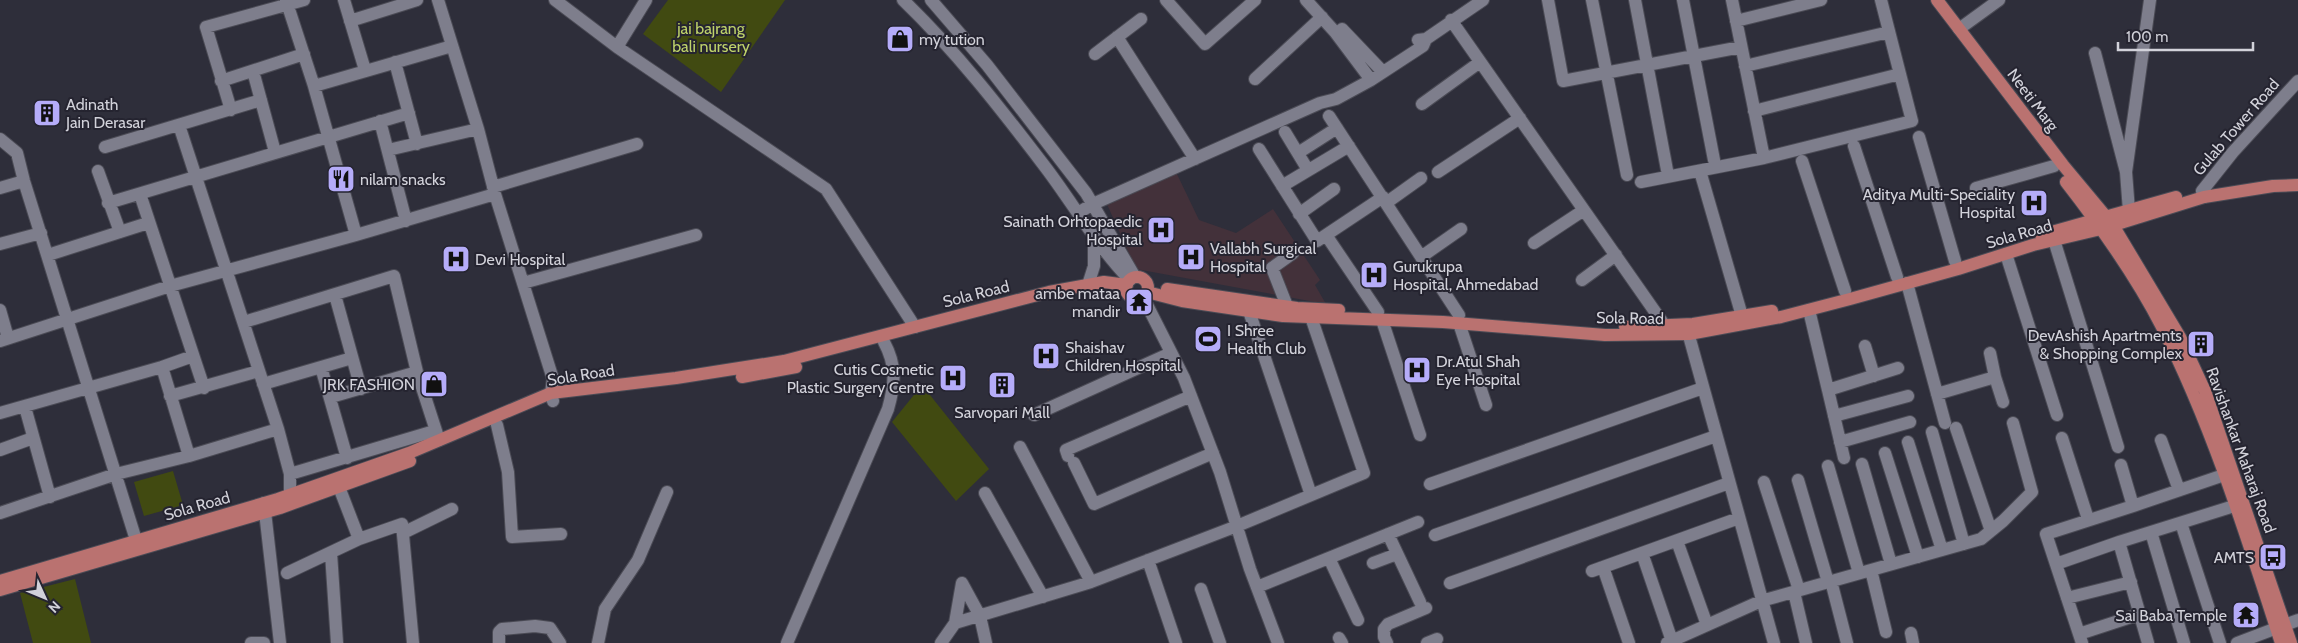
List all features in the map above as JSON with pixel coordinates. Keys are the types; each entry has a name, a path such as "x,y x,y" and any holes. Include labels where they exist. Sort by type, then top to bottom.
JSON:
{"main road":[{"path":"1928,0 2054,166 2104,222"},
{"name":"Neeti Marg","path":"1937,0 2063,165 2104,222"},
{"name":"Sola Road","path":"1146,291 1182,301 1283,316 1380,316 1600,328 1665,326 1687,329 1776,310 2006,254 2054,240 2129,211 2268,180 2298,178"},
{"name":"Sola Road","path":"1459,319 1605,335 1735,327 1809,310 1955,261 2207,193 2298,185"},
{"name":"Ravishankar Maharaj Road","path":"2104,222 2162,325 2184,371 2280,626 2291,643"},
{"name":"Ravishankar Maharaj Road","path":"2104,222 2180,337 2205,391 2280,626 2281,643"},
{"path":"1143,279 1146,291 1133,298 1129,283 1143,279"},
{"name":"Sola Road","path":"0,590 264,508 290,494 435,436 552,397 784,361 1049,292 1104,282 1129,283"},
{"name":"Sola Road","path":"0,581 136,540 339,487 412,461 497,425 552,397 778,372 884,342 1050,300 1107,290 1129,283"},
{"name":"Sola Road","path":"1146,291 1380,316"}],"street":[{"path":"231,110 206,27 287,2 304,0"},
{"path":"344,0 364,70"},
{"path":"350,21 379,6 417,0"},
{"path":"438,0 478,129 494,190 553,379 552,397"},
{"path":"555,0 618,47 826,189 915,327"},
{"path":"618,47 646,0"},
{"path":"904,0 934,29 985,90 1129,283"},
{"path":"933,0 1048,141 1092,204 1129,283"},
{"path":"1166,0 1205,44 1255,0"},
{"path":"1306,0 1369,76"},
{"path":"1314,0 1380,69"},
{"path":"1078,213 1092,204 1325,101 1336,99 1418,40 1426,39 1451,20 1483,0"},
{"path":"1548,0 1563,81 1741,47"},
{"path":"1592,0 1627,175"},
{"path":"1636,0 1667,170"},
{"path":"1684,0 1714,160"},
{"path":"1732,0 1764,158"},
{"path":"1736,21 1821,0"},
{"path":"1641,182 1764,158 1912,120 1881,0"},
{"path":"1959,29 1999,0"},
{"path":"2126,172 2150,0"},
{"path":"287,2 314,86 356,235"},
{"path":"1255,79 1322,18"},
{"path":"1095,54 1141,19"},
{"path":"1451,20 1665,326"},
{"path":"1745,66 1889,32"},
{"path":"1117,37 1195,159"},
{"path":"314,86 452,46"},
{"path":"2095,53 2126,172 2129,211"},
{"path":"221,81 304,54"},
{"path":"396,62 417,144"},
{"path":"1422,104 1480,62"},
{"path":"253,71 275,152"},
{"path":"1754,111 1900,74"},
{"name":"Gulab Tower Road","path":"2207,193 2233,152 2298,81"},
{"path":"2207,193 2298,90"},
{"path":"105,147 261,100"},
{"path":"108,203 409,112"},
{"path":"1330,116 1459,319 1486,405"},
{"path":"1438,172 1520,118"},
{"path":"380,121 406,221"},
{"path":"179,126 278,429 290,474 290,494"},
{"path":"1298,153 1337,128"},
{"path":"388,150 478,129"},
{"path":"1286,132 1308,170"},
{"path":"1919,137 1955,261"},
{"path":"0,139 17,153 24,181 90,387 136,540"},
{"path":"0,310 4,339 170,286 228,272 406,221 494,190 637,144"},
{"path":"1282,186 1349,146"},
{"path":"1854,146 1902,280 1937,394 1951,425 1991,531"},
{"path":"1259,149 1317,241 1420,178"},
{"path":"1802,161 1845,292"},
{"path":"1976,188 2054,166"},
{"path":"98,171 120,232"},
{"path":"1700,171 1742,316"},
{"path":"0,188 24,181"},
{"path":"1299,214 1334,189"},
{"path":"140,194 204,388"},
{"path":"1534,243 1584,210"},
{"path":"48,255 148,223"},
{"path":"1421,257 1461,229"},
{"path":"0,244 41,233"},
{"path":"523,283 696,235"},
{"path":"1326,235 1380,316 1420,435"},
{"path":"1088,286 1094,266 1094,238"},
{"path":"2054,240 2118,447"},
{"path":"1287,306 1272,268 1293,253"},
{"path":"2006,254 2057,415"},
{"path":"1582,280 1616,255"},
{"path":"244,322 394,276 435,436 290,474"},
{"path":"1146,291 1213,453 1257,587 1278,643"},
{"path":"335,295 361,389"},
{"path":"1809,310 1844,458"},
{"path":"1249,311 1311,495"},
{"path":"955,623 1091,582 1237,526 1364,473 1311,317"},
{"path":"1687,329 1774,643"},
{"path":"787,643 888,409 895,374 890,354 884,342"},
{"path":"1865,346 1874,376"},
{"path":"1034,415 1172,353"},
{"path":"1990,353 2004,402"},
{"path":"0,413 162,367 193,356"},
{"path":"170,396 321,367 352,358"},
{"path":"162,367 188,456"},
{"path":"321,367 347,458"},
{"path":"1828,390 1898,368"},
{"path":"331,397 418,372"},
{"path":"1937,394 1996,377"},
{"path":"1430,484 1703,388"},
{"path":"1191,396 1066,450 1094,504 1213,453"},
{"path":"1834,416 1908,396"},
{"path":"25,407 50,497"},
{"path":"1840,442 1910,422"},
{"path":"1642,553 1670,642 1761,601 1981,539 2004,521 2032,492 2013,422"},
{"path":"497,425 508,472 512,536 562,534"},
{"path":"0,513 116,474 188,456 278,429"},
{"path":"1932,432 1964,544"},
{"path":"1435,535 1716,436"},
{"path":"1,447 33,438"},
{"path":"2062,438 2088,519"},
{"path":"2161,440 2179,490"},
{"path":"1908,442 1942,550"},
{"path":"1020,447 1091,582"},
{"path":"1885,453 1918,557"},
{"path":"1862,464 1891,564"},
{"path":"2121,465 2133,506"},
{"path":"1828,466 1886,632"},
{"path":"2140,614 2080,639 2046,534 2224,475"},
{"path":"1798,480 1848,643"},
{"path":"1764,482 1796,591 1806,643"},
{"path":"1450,583 1729,483"},
{"path":"339,487 359,539"},
{"path":"598,643 605,609 638,560 667,492"},
{"path":"985,493 1043,596"},
{"path":"2056,564 2234,506"},
{"path":"264,508 280,643"},
{"path":"403,533 452,509"},
{"path":"1629,643 1598,569 1739,518"},
{"path":"1257,587 1418,522"},
{"path":"2181,522 2220,643"},
{"path":"287,573 359,539 402,524 413,643"},
{"path":"2151,532 2184,643"},
{"path":"1387,643 1384,637 1384,629 1388,624 1423,605 1388,534"},
{"path":"1677,541 1707,625"},
{"path":"2119,542 2148,643"},
{"path":"331,553 337,643"},
{"path":"1373,563 1397,554"},
{"path":"1329,558 1358,620"},
{"path":"1148,560 1176,643"},
{"path":"2067,598 2130,582"},
{"path":"941,643 955,623 962,583 980,616 986,643"},
{"path":"1201,588 1220,643"},
{"path":"2237,643 2298,620"},
{"path":"499,643 499,632 502,629 535,626 550,628 560,643"},
{"path":"251,643 264,643"}],"shaded area":[{"path":"1175,170 1199,220 1236,233 1273,209 1320,280 1315,285 1326,304 1136,269 1106,202"},
{"name":"Shaishav Children Hospital","path":"1043,341 1060,361 1048,371 1031,350"}],"green space":[{"name":"jai bajrang bali nursery","path":"668,0 785,0 721,92 643,34"},
{"path":"922,385 989,469 956,501 892,422"},
{"path":"173,471 183,505 144,516 134,482"},
{"path":"75,579 91,643 33,643 20,593"}],"place":[{"name":"my tution","path":"900,39"},
{"name":"Adinath Jain Derasar","path":"47,113"},
{"name":"nilam snacks","path":"341,179"},
{"name":"Aditya Multi-Speciality Hospital","path":"2034,203"},
{"name":"Sainath Orhtopaedic Hospital","path":"1161,230"},
{"name":"Vallabh Surgical Hospital","path":"1191,257"},
{"name":"Devi Hospital","path":"456,259"},
{"name":"Gurukrupa Hospital, Ahmedabad","path":"1374,275"},
{"name":"ambe mataa mandir","path":"1139,302"},
{"name":"I Shree Health Club","path":"1208,339"},
{"name":"DevAshish Apartments & Shopping Complex","path":"2201,344"},
{"name":"Shaishav Children Hospital","path":"1046,356"},
{"name":"Dr.Atul Shah Eye Hospital","path":"1417,370"},
{"name":"Cutis Cosmetic Plastic Surgery Centre","path":"953,378"},
{"name":"JRK FASHION","path":"434,384"},
{"name":"Sarvopari Mall","path":"1002,385"},
{"name":"AMTS","path":"2273,557"},
{"name":"Sai Baba Temple","path":"2246,615"}]}
